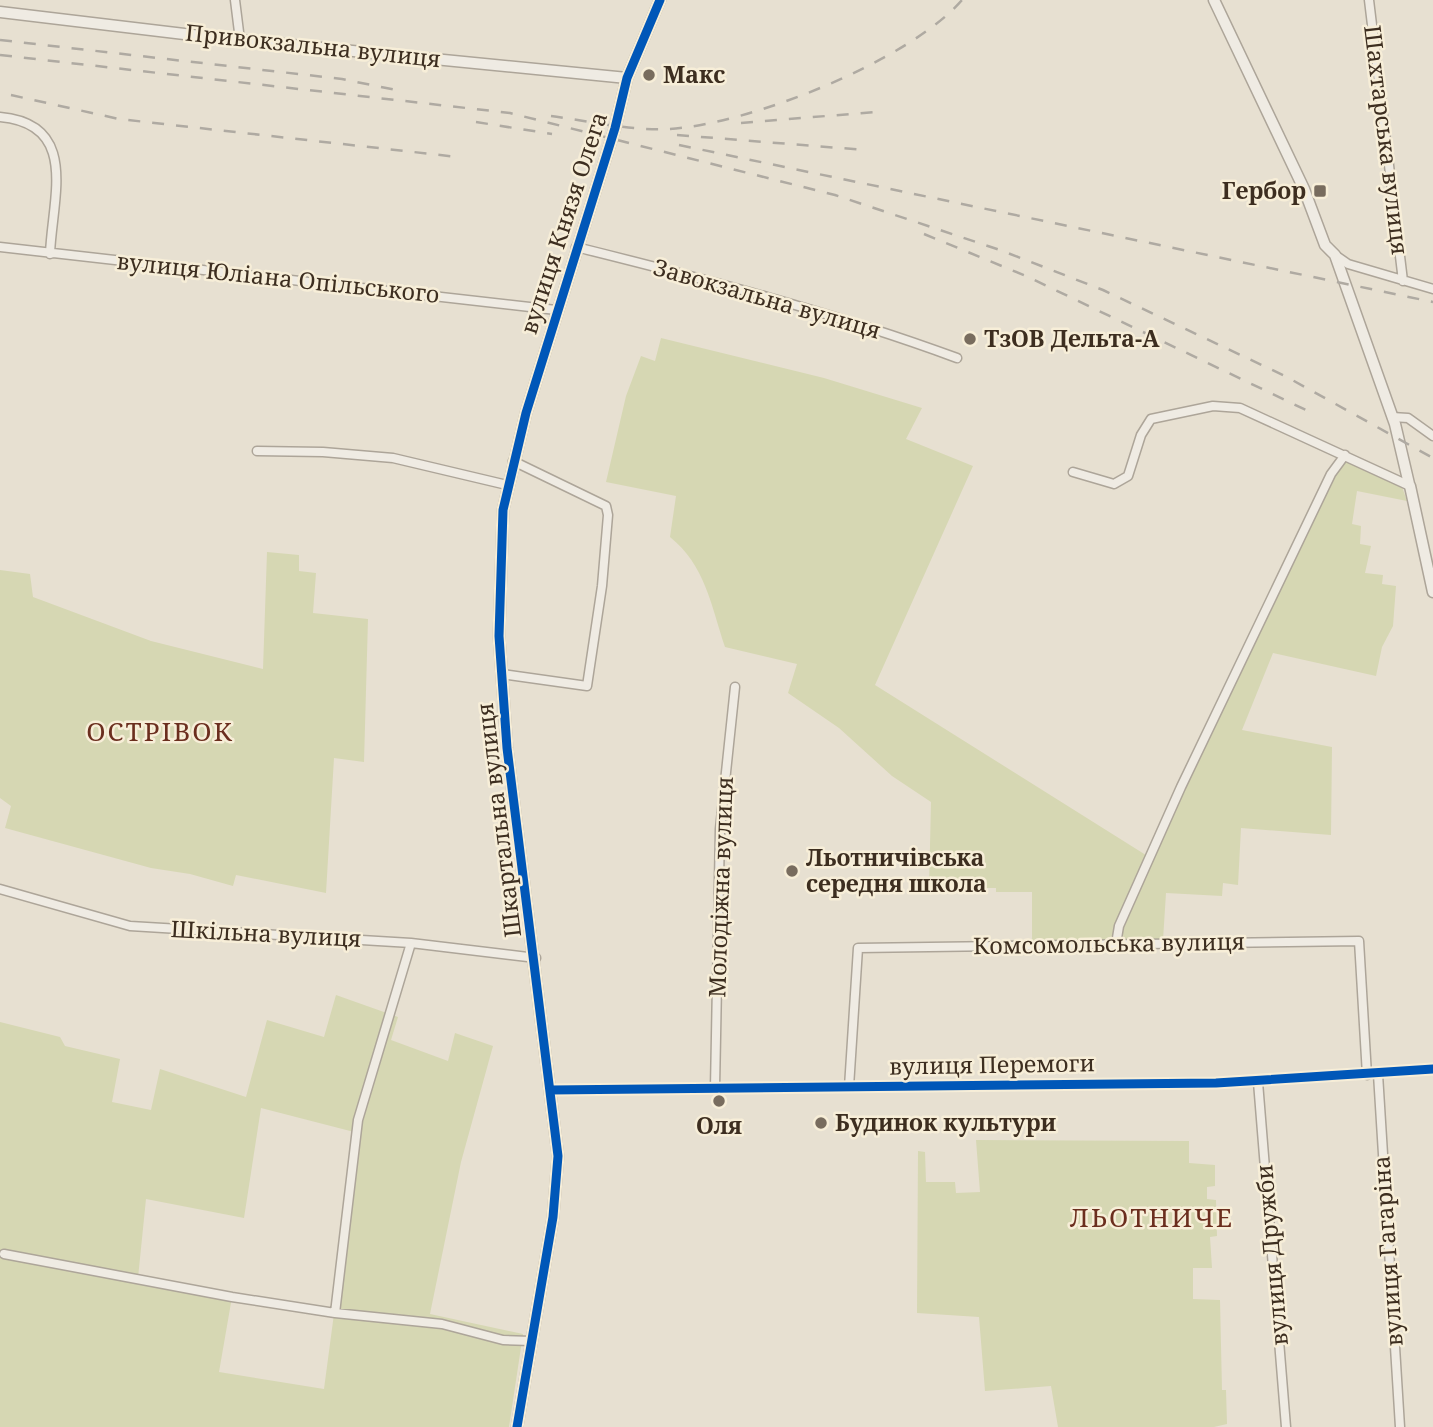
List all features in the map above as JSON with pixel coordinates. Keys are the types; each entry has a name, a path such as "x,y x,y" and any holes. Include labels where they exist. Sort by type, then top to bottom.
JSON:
{"street":[{"path":"235,0 240,20 240,40"},
{"name":"вулиця Князя Олега","path":"513,461 556,310 615,128 627,78 660,0"},
{"path":"1214,0 1306,194 1325,245 1348,264 1433,289"},
{"name":"Шахтарська вулиця","path":"1369,0 1403,281"},
{"name":"Привокзальна вулиця","path":"0,12 240,40 627,78"},
{"path":"0,117 29,122 43,132 50,143 56,183 50,254"},
{"name":"вулиця Юліана Опільського","path":"0,247 556,310"},
{"name":"Завокзальна вулиця","path":"576,247 710,280 879,330 957,358"},
{"path":"1335,255 1393,421 1433,592"},
{"path":"1073,472 1114,484 1128,476 1141,435 1150,419 1213,406 1240,408 1409,485"},
{"path":"1393,421 1402,415 1433,436"},
{"path":"257,451 323,452 393,458 507,485"},
{"path":"1115,944 1119,926 1181,787 1331,474 1345,455"},
{"path":"502,674 587,686 602,586 608,515 606,506 513,461"},
{"name":"Шкартальна вулиця","path":"513,461 507,485 499,594 502,674 513,800 536,958 558,1156 553,1217 517,1427"},
{"name":"Молодіжна вулиця","path":"715,1088 720,828 735,687"},
{"name":"Шкільна вулиця","path":"0,889 130,926 411,943 536,958"},
{"name":"Комсомольська вулиця","path":"849,1087 858,948 1359,940 1367,1075"},
{"path":"335,1313 358,1120 411,943"},
{"name":"вулиця Перемоги","path":"551,1090 1258,1082 1433,1069"},
{"name":"вулиця Гагаріна","path":"1378,1074 1400,1427"},
{"name":"вулиця Дружби","path":"1258,1082 1286,1427"},
{"path":"4,1254 335,1313 442,1324 503,1340 531,1341"}],"green space":[{"path":"661,338 824,378 922,408 906,439 973,466 875,685 1149,857 1342,459 1401,484 1407,501 1357,491 1352,524 1361,526 1360,544 1371,546 1365,573 1383,575 1382,584 1396,586 1393,626 1382,647 1376,676 1273,653 1242,730 1332,747 1331,835 1241,828 1238,885 1223,883 1222,896 1166,893 1163,940 1032,941 1032,892 996,892 996,888 929,889 931,802 892,776 839,728 788,693 797,664 725,647 699,573 682,548 670,537 676,496 606,482 626,396 641,356 655,361"},
{"path":"267,552 299,555 299,571 316,573 313,613 368,619 364,762 334,758 326,893 236,875 233,886 190,874 151,868 5,828 11,806 0,798 0,570 30,574 33,597 151,641 263,669"},
{"path":"336,995 398,1017 391,1040 448,1061 455,1033 493,1046 461,1162 430,1314 523,1334 509,1427 0,1427 0,1022 60,1037 65,1046 120,1059 112,1102 151,1110 160,1069 246,1097 267,1020 324,1037","holes":["261,1108 358,1133 324,1389 219,1372 232,1297 138,1278 146,1199 244,1218"]},
{"path":"976,1140 1189,1141 1189,1163 1215,1165 1215,1186 1207,1187 1207,1199 1216,1200 1217,1236 1210,1237 1212,1268 1193,1268 1193,1299 1220,1300 1222,1390 1226,1390 1227,1424 1214,1427 1058,1427 1051,1386 985,1391 979,1317 917,1313 918,1151 925,1152 926,1182 955,1182 956,1193 980,1192"}],"railway":[{"path":"551,116 654,129 701,125 740,116 782,103 867,67 937,23 962,0"},
{"path":"0,40 342,79 396,90"},
{"path":"0,55 510,113 835,195 1000,250 1103,290 1285,376 1433,458"},
{"path":"11,95 119,119 458,157"},
{"path":"741,123 875,112"},
{"path":"476,122 552,134"},
{"path":"677,135 865,150"},
{"path":"679,145 1433,302"},
{"path":"924,234 1026,276 1308,411"}],"cycle path":[{"path":"517,1427 553,1217 558,1156 507,748 499,636 503,510 526,413 615,128 627,78 660,0"},
{"path":"551,1090 1216,1083 1433,1069"}],"place":[{"name":"Макс","path":"649,75"},
{"name":"Гербор","path":"1320,191"},
{"name":"ТзОВ Дельта-А","path":"970,339"},
{"name":"Льотничівська середня школа","path":"792,871"},
{"name":"Оля","path":"719,1101"},
{"name":"Будинок культури","path":"821,1123"}],"district":[{"name":"ОСТРІВОК","path":"160,732"},
{"name":"ЛЬОТНИЧЕ","path":"1152,1218"}]}
